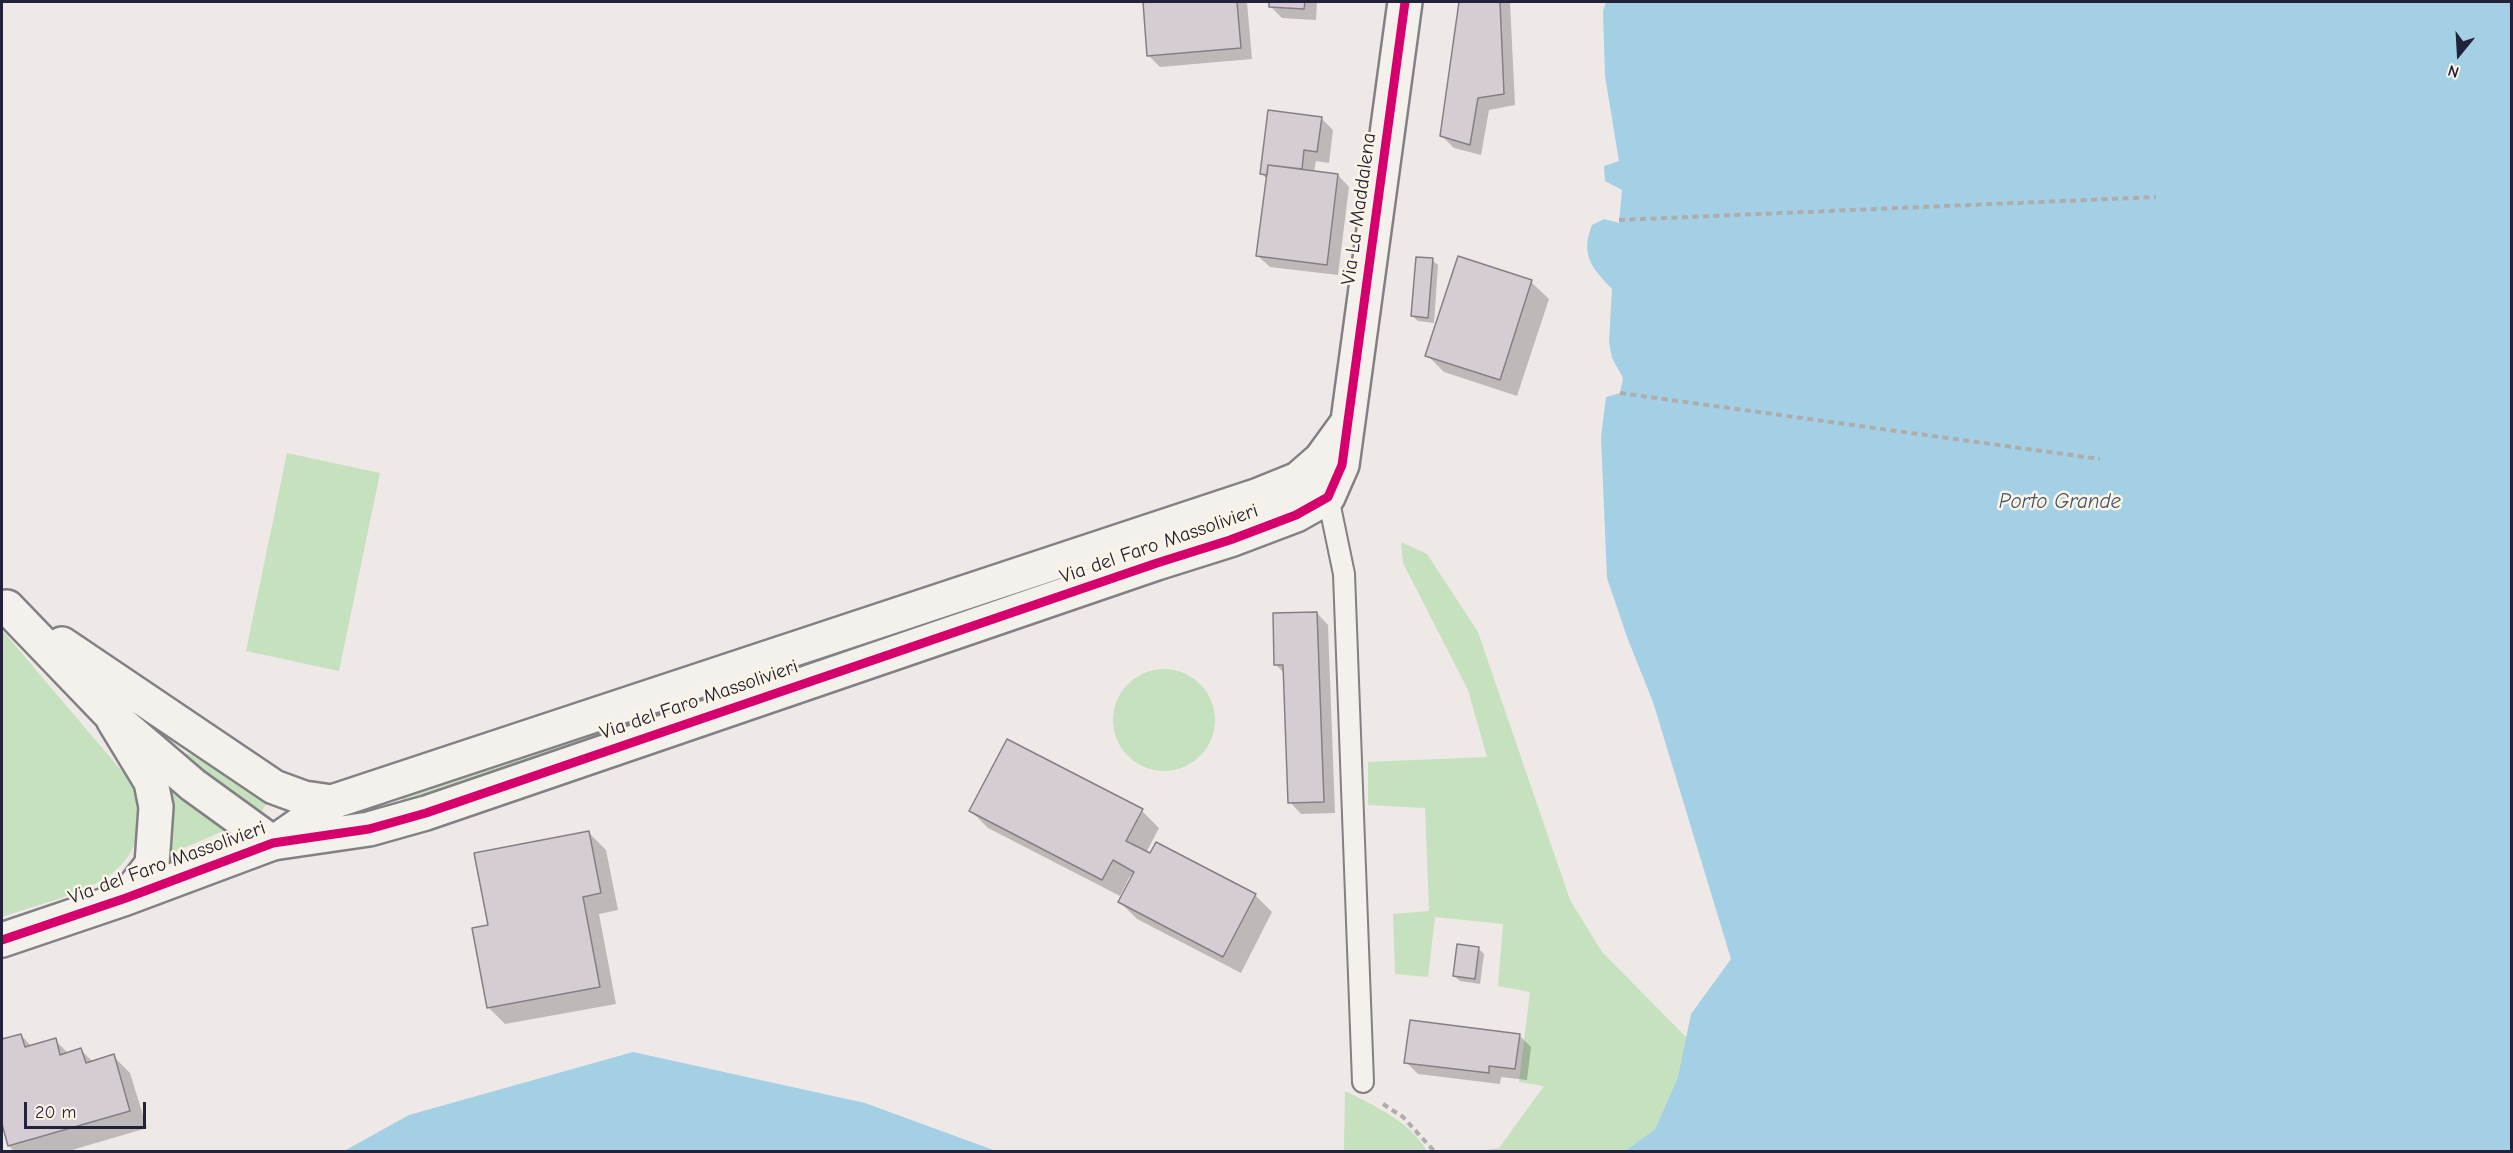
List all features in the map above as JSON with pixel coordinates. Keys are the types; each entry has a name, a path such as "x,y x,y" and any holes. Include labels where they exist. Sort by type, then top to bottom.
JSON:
{"street":[{"name":"Via La Maddalena","path":"1348,422 1405,2"},
{"path":"1328,497 1342,465 1348,422"},
{"name":"Via del Faro Massolivieri","path":"332,802 1256,496 1298,479 1321,459 1348,422"},
{"name":"Via del Faro Massolivieri","path":"2,940 126,898 273,843 369,829 426,813 1230,540 1296,515 1328,497"},
{"path":"4,605 274,787 304,798 332,802"},
{"path":"4,605 110,714 193,785 273,843 332,802"},
{"path":"110,714 151,782 156,807 152,864 126,898"}],"lane":[{"path":"1328,497 1344,574 1363,1082"}],"path":[{"path":"1619,220 2156,197"},
{"path":"1620,393 2100,459"},
{"path":"1363,1082 1366,1094 1403,1118 1435,1152"}],"green space":[{"path":"287,453 380,473 339,671 246,651"},
{"path":"1401,542 1427,554 1478,632 1570,900 1602,952 1688,1039 1678,1077 1655,1129 1625,1151 1479,1151 1499,1148 1544,1086 1519,1082 1530,992 1498,986 1503,924 1435,917 1428,977 1395,974 1393,914 1429,911 1425,808 1368,805 1368,762 1487,757 1468,690 1403,563"},
{"path":"1148,543 1156,548 406,804 400,796"},
{"path":"2,630 132,783 139,816 135,842 124,862 106,878 83,890 2,917"},
{"path":"1164,669 1183,673 1200,684 1211,701 1215,720 1211,739 1200,756 1183,767 1164,771 1145,767 1128,756 1117,739 1113,720 1117,701 1128,684 1145,673"},
{"path":"185,753 207,760 240,780 266,804 261,812 244,806 187,762"},
{"path":"163,780 228,829 165,856"},
{"path":"1345,1091 1401,1123 1420,1140 1427,1151 1344,1151"}],"water":[{"name":"Porto Grande","path":"1606,2 2511,2 2511,1151 1625,1151 1655,1129 1678,1077 1691,1014 1731,959 1653,702 1607,578 1601,437 1606,397 1620,393 1623,378 1612,358 1609,342 1612,289 1590,260 1587,245 1592,225 1604,219 1619,223 1622,190 1605,181 1604,166 1619,161 1605,76 1603,11"},
{"path":"633,1052 865,1103 996,1151 344,1151 409,1115"}],"building":[{"path":"1143,2 1237,2 1241,48 1147,56"},
{"path":"1269,2 1305,2 1304,9 1269,7"},
{"path":"1459,2 1500,2 1504,94 1478,98 1470,145 1440,136"},
{"path":"1268,110 1322,117 1317,152 1304,150 1302,169 1268,165 1267,175 1260,174"},
{"path":"1268,165 1338,174 1327,265 1256,256"},
{"path":"1458,256 1532,280 1500,380 1425,356"},
{"path":"1416,257 1433,258 1428,318 1411,316"},
{"path":"1317,612 1324,802 1288,803 1283,665 1274,665 1273,613"},
{"path":"1007,739 1143,809 1126,841 1150,853 1156,842 1256,894 1223,957 1118,902 1134,872 1113,860 1102,880 969,811"},
{"path":"589,831 601,893 583,897 600,987 487,1008 472,928 488,925 474,853"},
{"path":"1457,944 1479,947 1475,979 1453,976"},
{"path":"1410,1020 1520,1034 1515,1069 1489,1066 1489,1073 1404,1063"},
{"path":"21,1034 25,1047 56,1038 60,1055 81,1048 86,1063 114,1054 130,1111 8,1146 2,1124 2,1039"}],"cycle path":[{"path":"2,940 126,898 273,843 369,829 426,813 1230,540 1296,515 1328,497 1342,465 1405,2"}]}
